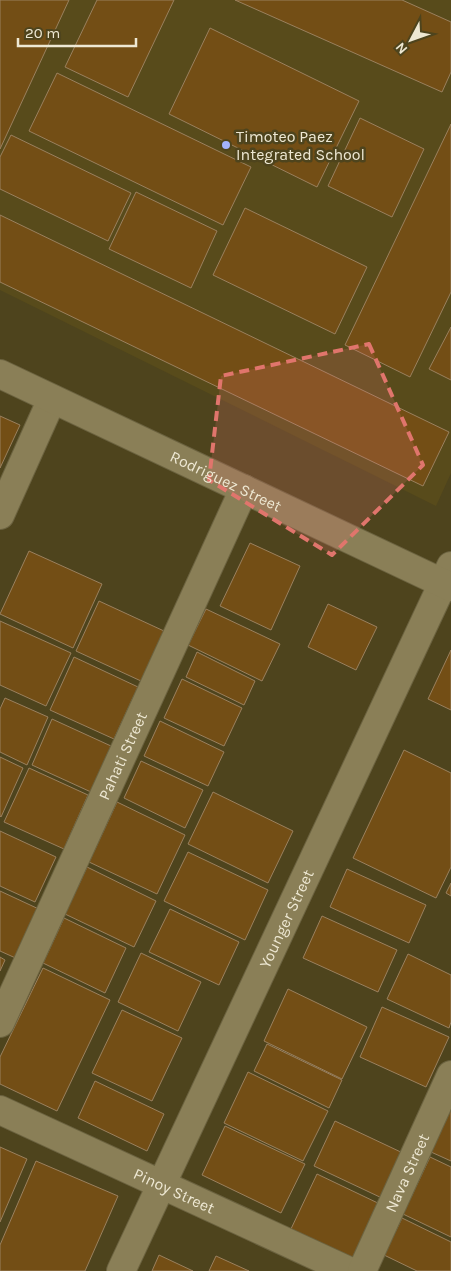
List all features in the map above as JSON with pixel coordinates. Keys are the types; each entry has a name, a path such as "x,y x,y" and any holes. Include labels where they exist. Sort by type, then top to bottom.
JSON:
{"street":[{"name":"Rodriguez Street","path":"0,374 244,489 448,579"},
{"path":"0,516 52,399"},
{"name":"Pahati Street","path":"0,1023 244,489"},
{"name":"Younger Street","path":"121,1271 448,579"},
{"name":"Nava Street","path":"362,1271 451,1075"},
{"name":"Pinoy Street","path":"0,1110 349,1271"}],"highlighted area":[{"path":"369,344 423,465 332,555 209,480 221,376"}],"shaded area":[{"name":"Timoteo Paez Integrated School","path":"0,0 451,0 451,473 436,506 0,290"}],"building":[{"path":"0,0 69,0 0,149"},
{"path":"97,0 174,0 128,97 65,67"},
{"path":"235,0 402,0 451,22 451,72 442,92"},
{"path":"210,28 359,101 317,187 169,114"},
{"path":"57,73 251,167 223,225 29,131"},
{"path":"360,118 424,149 392,217 328,186"},
{"path":"451,124 451,292 410,377 345,345"},
{"path":"11,135 131,193 108,241 0,189 0,157"},
{"path":"136,192 217,231 191,288 109,249"},
{"path":"245,208 367,267 335,334 213,275"},
{"path":"0,215 449,432 423,486 0,282"},
{"path":"451,327 451,380 429,369"},
{"path":"0,416 20,425 0,468"},
{"path":"250,543 300,566 271,630 220,606"},
{"path":"29,551 102,584 73,648 0,614"},
{"path":"99,601 164,631 141,681 76,651"},
{"path":"328,604 377,627 356,670 308,647"},
{"path":"206,609 280,644 262,681 188,645"},
{"path":"0,621 71,653 46,706 0,685"},
{"path":"451,650 451,710 428,699"},
{"path":"197,652 255,681 244,705 186,677"},
{"path":"74,657 138,687 114,739 50,710"},
{"path":"182,679 242,708 224,746 164,718"},
{"path":"5,698 48,717 27,765 0,752 0,709"},
{"path":"52,719 111,746 91,792 32,765"},
{"path":"160,721 224,752 208,786 144,756"},
{"path":"404,750 451,773 451,867 436,898 353,858"},
{"path":"0,757 23,768 1,817 0,816"},
{"path":"141,761 203,790 185,828 124,798"},
{"path":"29,768 88,795 64,849 4,822"},
{"path":"213,792 293,831 268,883 188,844"},
{"path":"117,802 185,835 157,894 89,862"},
{"path":"0,831 56,857 35,902 0,886"},
{"path":"188,852 268,890 245,940 164,901"},
{"path":"87,867 156,901 134,947 65,914"},
{"path":"347,869 426,905 409,943 330,907"},
{"path":"451,883 451,896 446,893"},
{"path":"0,891 43,911 20,960 0,951"},
{"path":"170,909 239,942 219,985 149,952"},
{"path":"322,916 397,950 378,992 303,958"},
{"path":"64,918 126,948 105,993 43,963"},
{"path":"141,953 201,982 178,1031 118,1002"},
{"path":"408,954 451,975 451,1022 449,1028 387,999"},
{"path":"0,957 5,960 0,971"},
{"path":"43,968 110,1000 57,1111 0,1084 0,1057"},
{"path":"288,989 367,1027 342,1079 264,1041"},
{"path":"382,1007 449,1037 426,1087 360,1057"},
{"path":"122,1010 182,1038 152,1101 92,1073"},
{"path":"267,1044 342,1080 329,1108 254,1071"},
{"path":"248,1072 328,1111 303,1161 224,1123"},
{"path":"95,1081 164,1114 147,1151 78,1118"},
{"path":"451,1109 451,1161 431,1152"},
{"path":"335,1121 405,1154 384,1199 314,1166"},
{"path":"225,1126 305,1164 281,1213 202,1175"},
{"path":"0,1147 27,1159 0,1222"},
{"path":"430,1157 451,1167 451,1237 403,1214"},
{"path":"36,1161 118,1196 85,1271 0,1271 0,1245"},
{"path":"317,1174 382,1205 355,1261 290,1231"},
{"path":"402,1218 451,1242 451,1271 417,1271 384,1255"},
{"path":"159,1255 193,1271 152,1271"},
{"path":"216,1256 249,1271 209,1271"}],"place":[{"name":"Timoteo Paez Integrated School","path":"226,145"}]}
